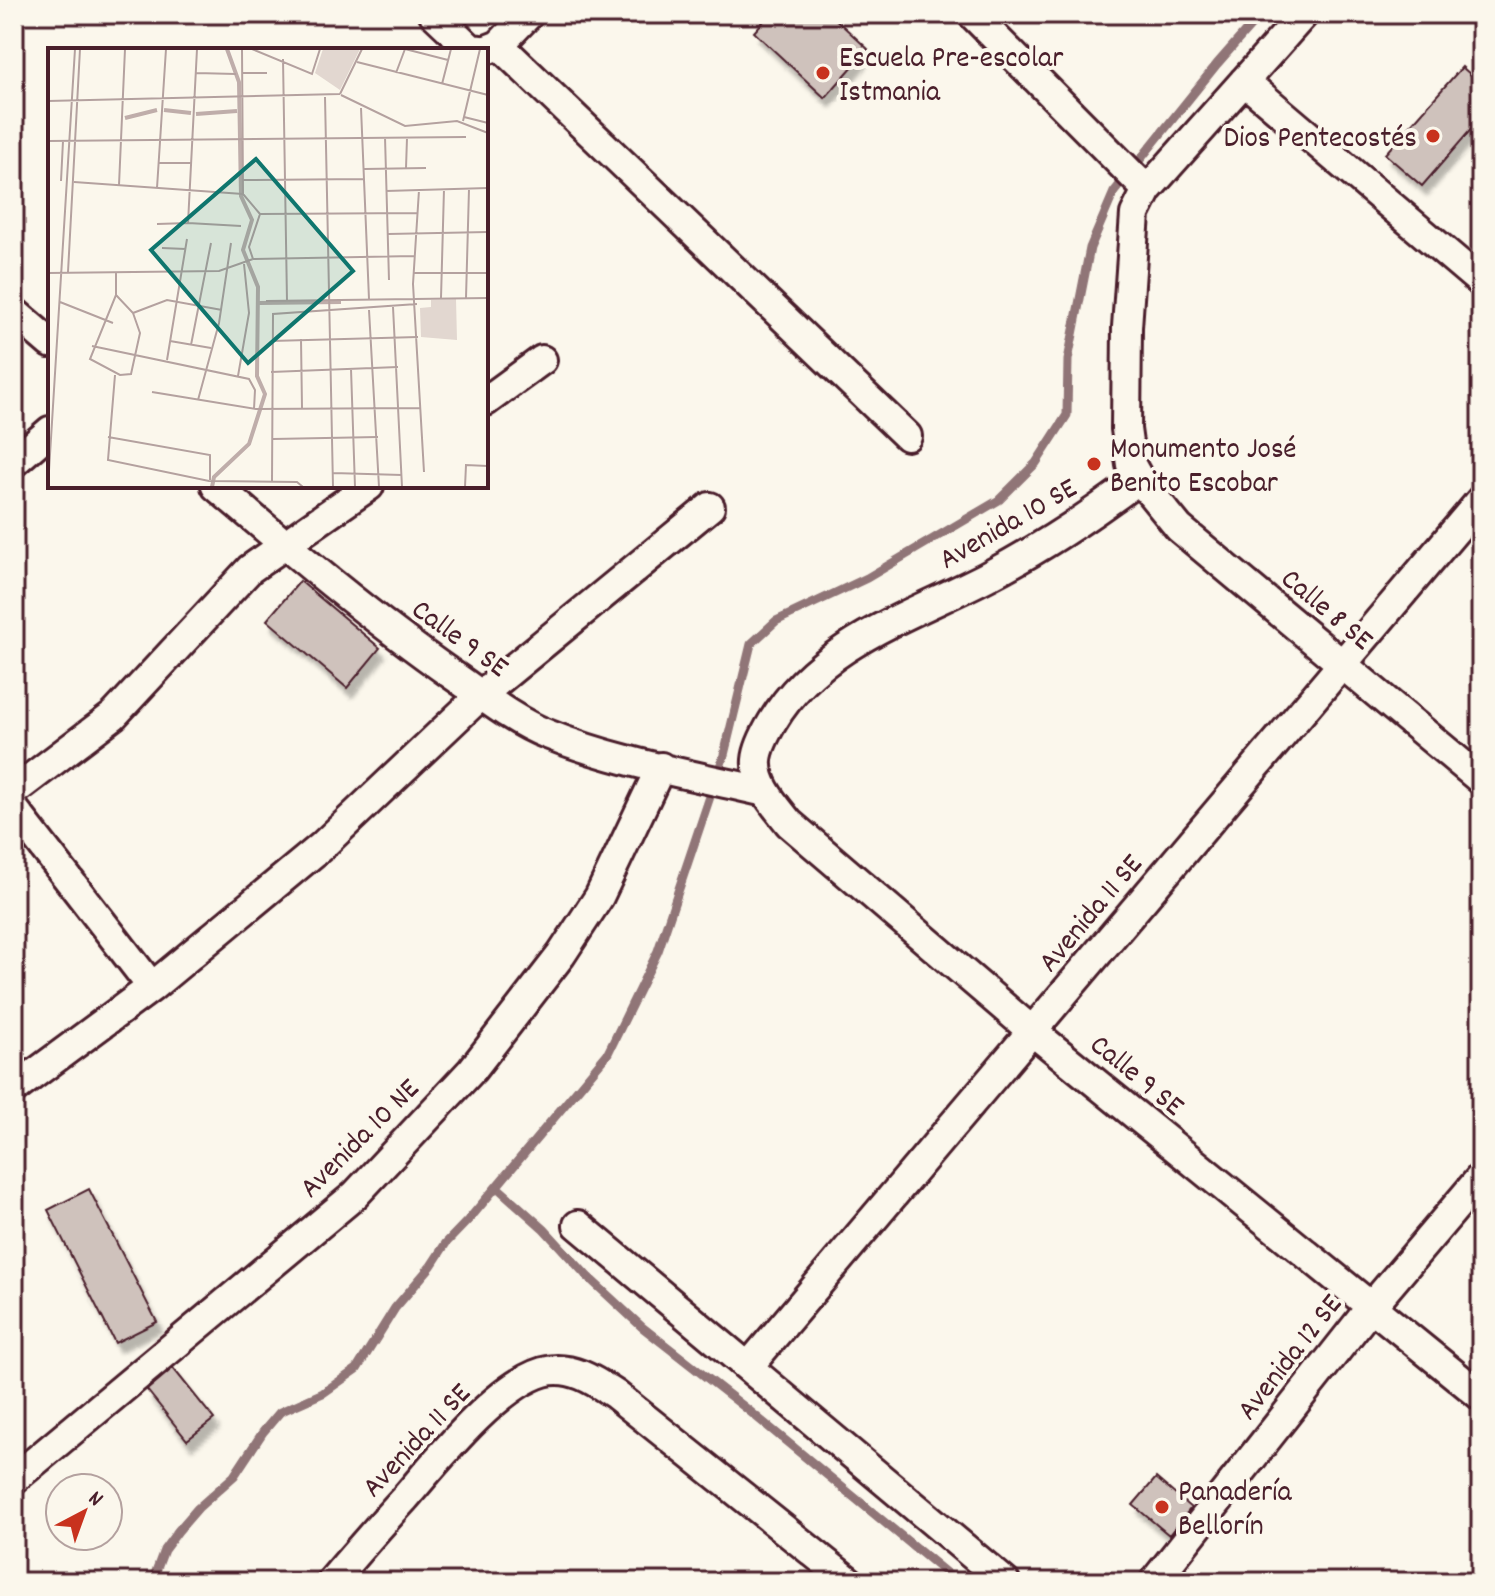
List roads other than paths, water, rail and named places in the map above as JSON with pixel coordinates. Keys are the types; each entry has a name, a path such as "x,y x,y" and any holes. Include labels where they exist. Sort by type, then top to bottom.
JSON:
{"street":[{"path":"434,14 470,48"},
{"path":"529,14 488,49 907,436"},
{"path":"972,14 1140,184"},
{"path":"1139,479 1131,465 1126,429 1127,327 1140,184 1244,81 1304,14"},
{"path":"1244,81 1481,282"},
{"path":"14,312 48,341"},
{"path":"488,400 542,360"},
{"path":"14,462 48,433"},
{"name":"Calle 8 SE","path":"1139,479 1179,528 1481,780"},
{"name":"Avenida 10 SE","path":"752,789 757,760 767,731 786,699 817,668 895,620 986,577 1080,524 1139,479"},
{"name":"Calle 9 SE","path":"218,488 408,643 481,695 544,733 592,750 752,789 1032,1031 1481,1396"},
{"path":"14,791 114,715 250,569 366,488"},
{"name":"Avenida 11 SE","path":"748,1367 1481,500"},
{"path":"14,1089 152,987 322,846 481,695 710,507"},
{"name":"Avenida 10 NE","path":"14,1479 355,1195 472,1070 561,955 599,897 661,767"},
{"path":"14,809 152,987"},
{"name":"Avenida 12 SE","path":"1154,1582 1371,1307 1481,1177"},
{"path":"578,1225 1005,1582"},
{"name":"Avenida 11 SE","path":"337,1580 462,1432 513,1387 544,1371 566,1370 590,1377 616,1395 850,1582"}],"waterway":[{"path":"152,1582 164,1550 178,1531 234,1476 280,1412 323,1393 357,1369 395,1308 446,1243 608,1053 658,951 724,755 751,644 776,621 867,578 999,500 1036,463 1067,415 1068,360 1090,248 1114,192 1261,14"},
{"path":"497,1187 544,1229 587,1276 642,1327 957,1582"}],"place":[{"name":"Escuela Pre-escolar Istmania","path":"823,73"},
{"name":"Dios Pentecostés","path":"1433,136"},
{"name":"Monumento José Benito Escobar","path":"1094,464"},
{"name":"Panadería Bellorín","path":"1162,1507"}]}
